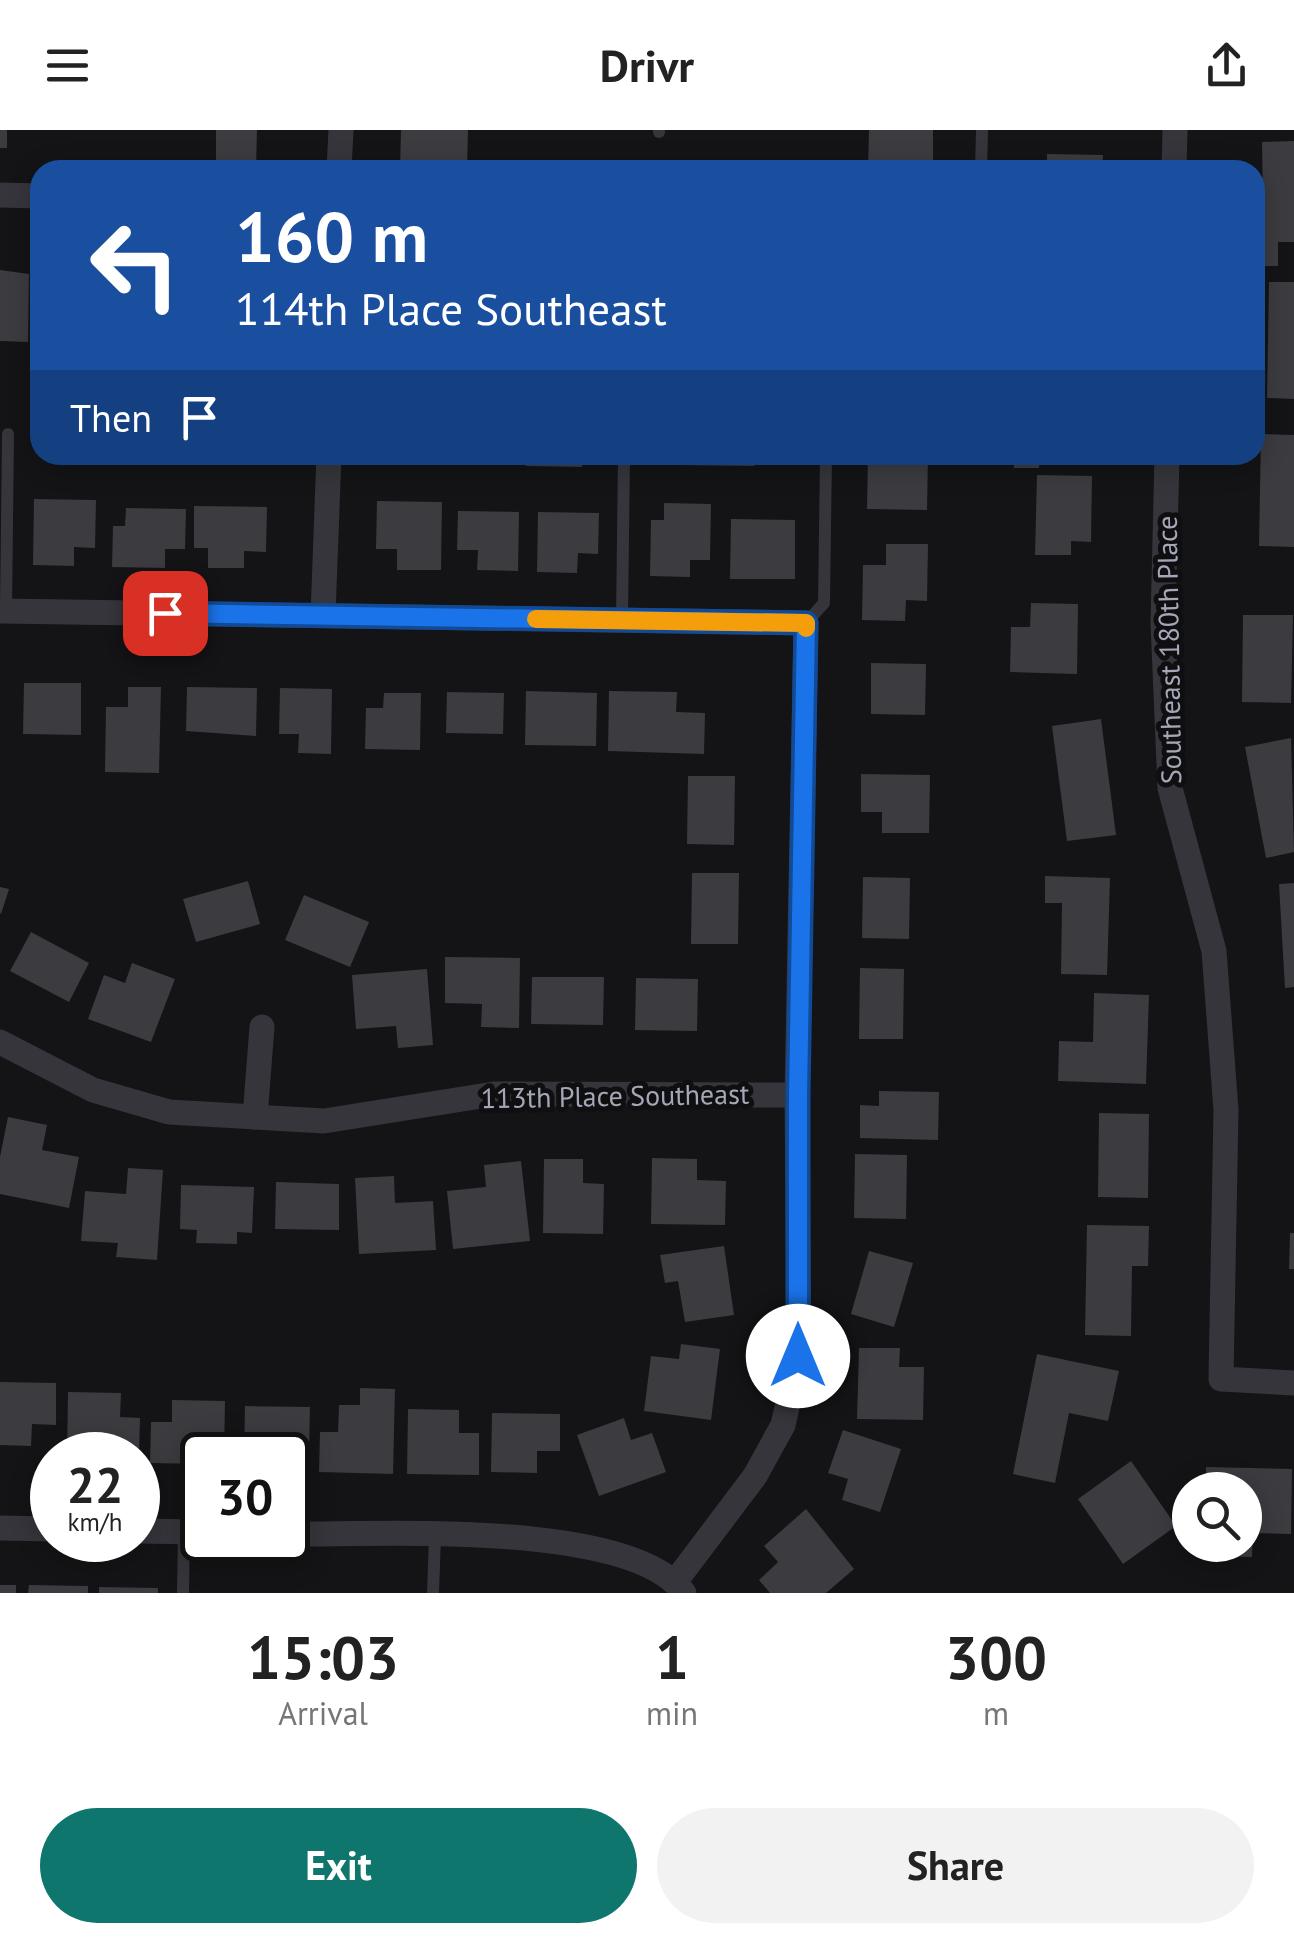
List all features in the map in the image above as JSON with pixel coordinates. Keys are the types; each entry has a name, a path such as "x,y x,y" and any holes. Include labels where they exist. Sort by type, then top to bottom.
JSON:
{"street":[{"path":"339,160 340,130"},
{"path":"1174,160 1175,130"},
{"path":"0,195 30,196"},
{"path":"324,615 329,465"},
{"name":"Southeast 180th Place","path":"1167,465 1162,622 1170,788 1214,952 1226,1110 1220,1379 1294,1383"},
{"path":"3,611 806,623 798,1356 783,1425 755,1476 680,1587 636,1560 577,1542 310,1534"},
{"path":"256,1117 262,1027"},
{"name":"113th Place Southeast","path":"0,1042 93,1090 169,1112 324,1121 494,1094 798,1095"},
{"path":"0,1528 30,1529"}],"lane":[{"path":"981,160 982,130"},
{"path":"3,611 8,434"},
{"path":"622,620 624,465"},
{"path":"806,623 824,603 826,465"},
{"path":"433,1593 435,1536"},
{"path":"183,1593 188,1562"}],"building":[{"path":"0,130 7,130 7,148 0,148"},
{"path":"216,130 257,130 256,160 216,160"},
{"path":"401,130 468,130 467,160 400,160"},
{"path":"869,130 933,130 933,160 868,160"},
{"path":"1294,141 1294,242 1278,242 1278,266 1265,266 1262,142"},
{"path":"1047,154 1103,155 1103,160 1047,160"},
{"path":"0,270 29,274 28,342 0,341"},
{"path":"1269,282 1294,282 1294,399 1267,398"},
{"path":"1265,434 1294,435 1294,547 1259,546"},
{"path":"582,465 582,467 526,466"},
{"path":"868,465 928,465 927,510 867,509"},
{"path":"1014,465 1039,465 1039,468"},
{"path":"1037,475 1092,476 1091,542 1071,541 1071,555 1035,555"},
{"path":"34,499 96,500 95,548 74,547 74,566 33,565"},
{"path":"377,501 442,502 441,570 397,570 397,549 376,549"},
{"path":"664,503 711,504 710,560 690,560 690,577 650,576 651,520 664,520"},
{"path":"194,506 267,507 266,552 244,551 244,568 208,568 208,548 194,548"},
{"path":"126,508 186,509 185,549 165,549 165,568 112,567 113,526 125,526"},
{"path":"458,511 519,512 518,571 477,570 478,550 457,550"},
{"path":"538,512 599,513 598,554 578,553 577,573 537,572"},
{"path":"731,519 795,520 795,579 730,579"},
{"path":"886,544 928,544 927,601 906,600 905,621 862,620 863,565 886,565"},
{"path":"1031,603 1078,604 1077,674 1010,672 1011,627 1030,627"},
{"path":"1243,615 1293,615 1291,703 1242,702"},
{"path":"871,663 926,664 925,715 871,714"},
{"path":"24,683 81,683 81,735 23,734"},
{"path":"128,687 161,687 159,773 105,772 106,707 128,707"},
{"path":"187,687 257,688 256,736 186,731"},
{"path":"280,688 332,689 331,754 298,753 299,734 279,734"},
{"path":"526,691 597,693 596,746 525,745"},
{"path":"609,691 677,692 676,712 705,713 704,754 608,751"},
{"path":"447,692 504,693 503,734 446,733"},
{"path":"384,693 421,693 420,750 365,749 366,708 383,708"},
{"path":"1101,719 1116,835 1067,841 1052,726"},
{"path":"1291,738 1294,852 1266,858 1245,747"},
{"path":"861,774 930,775 929,833 882,833 882,812 861,812"},
{"path":"688,776 735,776 734,845 687,844"},
{"path":"692,873 739,873 738,944 691,944"},
{"path":"1045,876 1110,878 1107,975 1061,974 1062,903 1045,903"},
{"path":"863,877 910,878 909,939 862,938"},
{"path":"248,881 260,924 196,942 183,899"},
{"path":"1294,883 1294,987 1285,988 1279,884"},
{"path":"0,887 9,889 1,914 0,913"},
{"path":"304,895 369,922 350,967 285,940"},
{"path":"31,932 89,963 69,1002 10,971"},
{"path":"445,957 520,958 519,1028 481,1027 482,1004 445,1003"},
{"path":"132,963 175,979 151,1042 88,1019 104,975 125,983"},
{"path":"860,968 904,969 903,1039 859,1039"},
{"path":"427,969 433,1045 398,1048 396,1026 356,1029 352,975"},
{"path":"532,977 604,977 603,1025 531,1024"},
{"path":"636,978 698,979 697,1031 635,1030"},
{"path":"1094,993 1149,995 1146,1084 1058,1081 1059,1041 1093,1042"},
{"path":"879,1091 939,1092 938,1140 860,1138 860,1105 879,1106"},
{"path":"1099,1113 1149,1114 1148,1198 1098,1197"},
{"path":"8,1117 47,1125 42,1150 79,1157 69,1208 0,1194 0,1157"},
{"path":"855,1154 907,1155 906,1219 854,1218"},
{"path":"652,1158 697,1159 697,1180 726,1181 725,1225 651,1224"},
{"path":"544,1159 583,1159 583,1183 604,1184 603,1234 543,1233"},
{"path":"521,1161 530,1241 453,1249 447,1191 486,1187 484,1165"},
{"path":"128,1168 163,1170 157,1260 116,1257 118,1243 81,1241 85,1191 126,1194"},
{"path":"394,1176 395,1203 433,1201 436,1250 359,1254 355,1178"},
{"path":"276,1182 339,1184 339,1230 275,1229"},
{"path":"181,1185 254,1187 252,1233 237,1232 237,1244 196,1243 197,1230 180,1229"},
{"path":"1087,1225 1149,1226 1148,1266 1132,1266 1131,1336 1085,1335"},
{"path":"1290,1233 1294,1233 1294,1269 1289,1269"},
{"path":"724,1246 734,1315 685,1322 678,1281 665,1283 660,1255"},
{"path":"869,1251 913,1263 894,1327 851,1314"},
{"path":"681,1344 720,1349 711,1420 644,1411 651,1356 679,1359"},
{"path":"859,1348 900,1348 899,1367 924,1367 923,1420 857,1419"},
{"path":"1037,1354 1119,1371 1108,1421 1069,1413 1055,1483 1013,1474"},
{"path":"0,1382 56,1383 56,1425 32,1424 30,1446 0,1445"},
{"path":"360,1388 395,1389 393,1474 319,1472 320,1432 338,1432 339,1405 360,1405"},
{"path":"68,1392 121,1393 120,1417 140,1418 140,1432 67,1432"},
{"path":"172,1400 225,1401 224,1432 180,1432 180,1464 160,1463 160,1432 151,1432 151,1422 172,1422"},
{"path":"245,1406 310,1407 309,1432 244,1432"},
{"path":"408,1409 459,1410 459,1433 479,1433 479,1475 407,1474"},
{"path":"492,1413 560,1414 560,1451 537,1451 537,1473 491,1472"},
{"path":"624,1418 631,1440 652,1433 666,1472 599,1496 577,1435"},
{"path":"843,1430 901,1449 880,1512 842,1500 848,1479 828,1473"},
{"path":"1131,1461 1172,1520 1172,1529 1123,1564 1078,1499"},
{"path":"1206,1467 1292,1469 1291,1534 1262,1533 1262,1472 1206,1472"},
{"path":"806,1509 854,1569 826,1593 770,1593 759,1580 778,1562 764,1546"},
{"path":"0,1585 16,1585 16,1593 0,1593"},
{"path":"29,1585 88,1586 88,1593 28,1593"},
{"path":"99,1587 158,1588 158,1593 99,1593"}],"slow traffic":[{"path":"536,619 806,623 806,628"}],"route":[{"path":"165,613 806,623 798,1356"}]}
